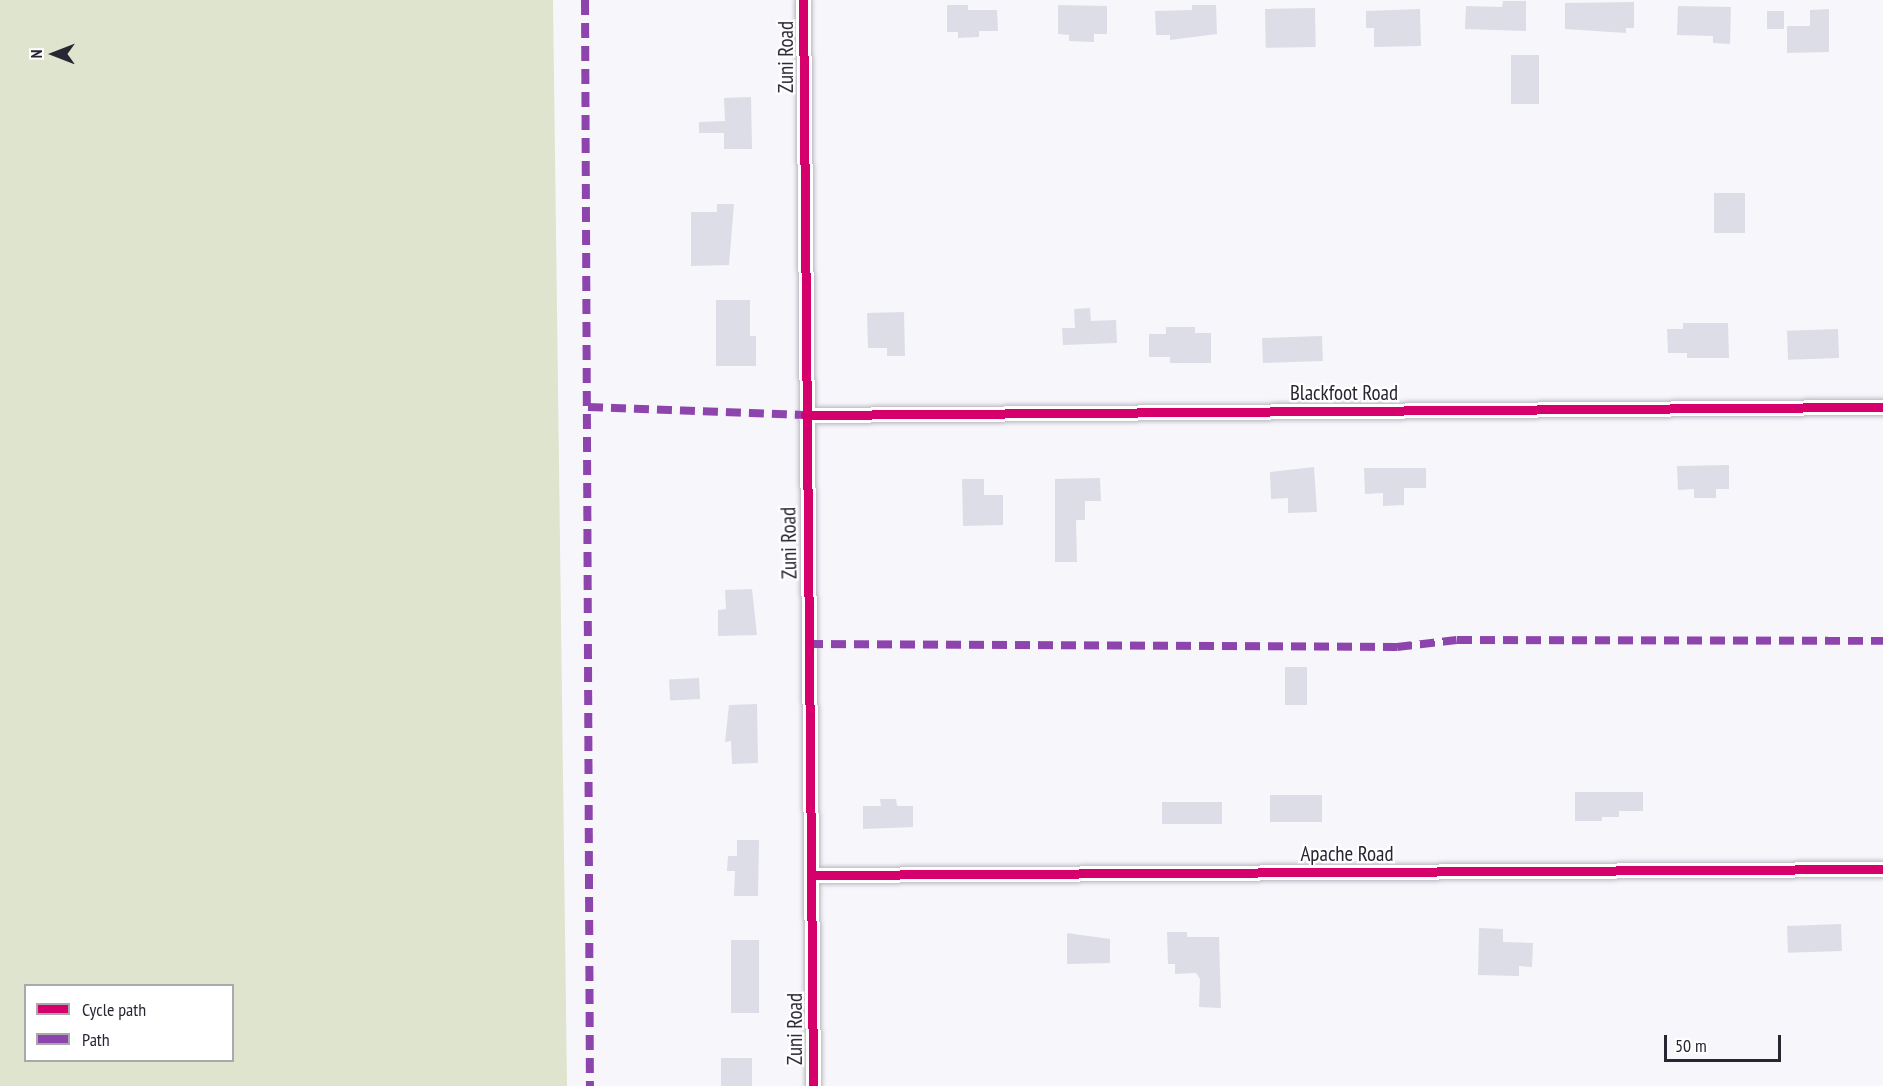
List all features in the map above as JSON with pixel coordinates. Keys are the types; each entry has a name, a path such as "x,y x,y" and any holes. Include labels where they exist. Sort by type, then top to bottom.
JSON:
{"street":[{"name":"Zuni Road","path":"803,0 805,415 813,1086"},
{"name":"Blackfoot Road","path":"805,415 1883,407"},
{"name":"Apache Road","path":"812,876 1883,869"}],"green space":[{"path":"0,0 553,0 567,1086 0,1086"}],"building":[{"path":"1503,1 1526,1 1526,31 1465,29 1466,6 1502,7"},
{"path":"1634,2 1634,28 1626,28 1626,33 1565,29 1565,3"},
{"path":"947,5 968,5 968,10 997,10 998,31 979,31 979,37 958,38 958,32 947,32"},
{"path":"1058,5 1107,6 1107,34 1094,34 1094,42 1069,41 1069,35 1058,34"},
{"path":"1192,5 1216,5 1217,34 1170,40 1170,35 1156,35 1155,11 1192,10"},
{"path":"1678,6 1731,7 1730,44 1713,43 1713,36 1677,35"},
{"path":"1315,8 1316,47 1266,48 1265,9"},
{"path":"1420,9 1421,46 1374,47 1374,28 1366,28 1366,11"},
{"path":"1829,9 1829,52 1787,53 1787,26 1810,26 1810,10"},
{"path":"1767,11 1784,11 1784,29 1767,29"},
{"path":"1511,55 1539,55 1539,104 1511,104"},
{"path":"751,97 752,149 724,149 724,133 699,133 699,122 725,121 724,98"},
{"path":"1714,193 1745,193 1745,233 1714,233"},
{"path":"717,204 734,204 729,265 691,266 691,212 717,212"},
{"path":"716,300 750,300 750,336 756,336 756,366 716,366"},
{"path":"1090,308 1091,321 1116,320 1117,343 1063,345 1062,328 1075,328 1074,309"},
{"path":"904,312 905,356 887,356 887,348 868,348 867,313"},
{"path":"1683,323 1728,323 1729,358 1687,358 1687,353 1668,353 1667,329 1683,329"},
{"path":"1166,327 1195,327 1195,333 1211,333 1211,363 1170,363 1170,357 1149,357 1149,334 1166,334"},
{"path":"1838,329 1839,358 1788,360 1787,331"},
{"path":"1322,336 1323,361 1263,363 1262,338"},
{"path":"1729,465 1729,489 1716,489 1716,498 1694,498 1694,489 1678,490 1677,466"},
{"path":"1314,467 1317,512 1288,513 1288,498 1271,499 1270,472"},
{"path":"1364,468 1426,468 1426,488 1404,488 1404,505 1383,506 1383,493 1365,494"},
{"path":"1100,478 1101,501 1085,501 1085,520 1076,520 1077,562 1055,562 1055,479"},
{"path":"962,479 984,479 984,495 1003,495 1003,525 963,526"},
{"path":"752,589 757,635 718,636 718,610 726,609 725,590"},
{"path":"1285,667 1307,667 1307,705 1285,705"},
{"path":"699,678 700,699 670,701 669,680"},
{"path":"757,704 758,763 732,764 731,741 725,742 729,705"},
{"path":"1575,792 1643,792 1643,811 1619,811 1619,817 1602,817 1602,821 1575,821"},
{"path":"1270,795 1322,795 1322,822 1270,822"},
{"path":"880,799 896,799 897,806 913,806 913,827 863,829 863,806 881,806"},
{"path":"1162,802 1222,802 1222,824 1162,824"},
{"path":"737,840 759,840 758,896 734,896 735,871 727,871 728,856 737,856"},
{"path":"1841,924 1842,951 1788,953 1787,926"},
{"path":"1479,928 1503,929 1503,942 1533,943 1532,967 1519,966 1519,976 1478,975"},
{"path":"1167,932 1187,932 1187,937 1219,937 1221,1008 1199,1007 1200,979 1196,973 1175,974 1175,964 1168,964"},
{"path":"1067,933 1110,939 1110,963 1067,964"},
{"path":"731,940 759,940 759,1013 731,1013"},
{"path":"721,1058 752,1058 752,1086 721,1086"}],"marked path":[{"path":"585,0 590,1086"},
{"path":"588,407 805,415"},
{"path":"808,644 1397,647 1457,640 1883,641"}],"cycle path":[{"path":"803,0 813,1086"},
{"path":"805,415 1883,407"},
{"path":"812,875 1883,869"}]}
